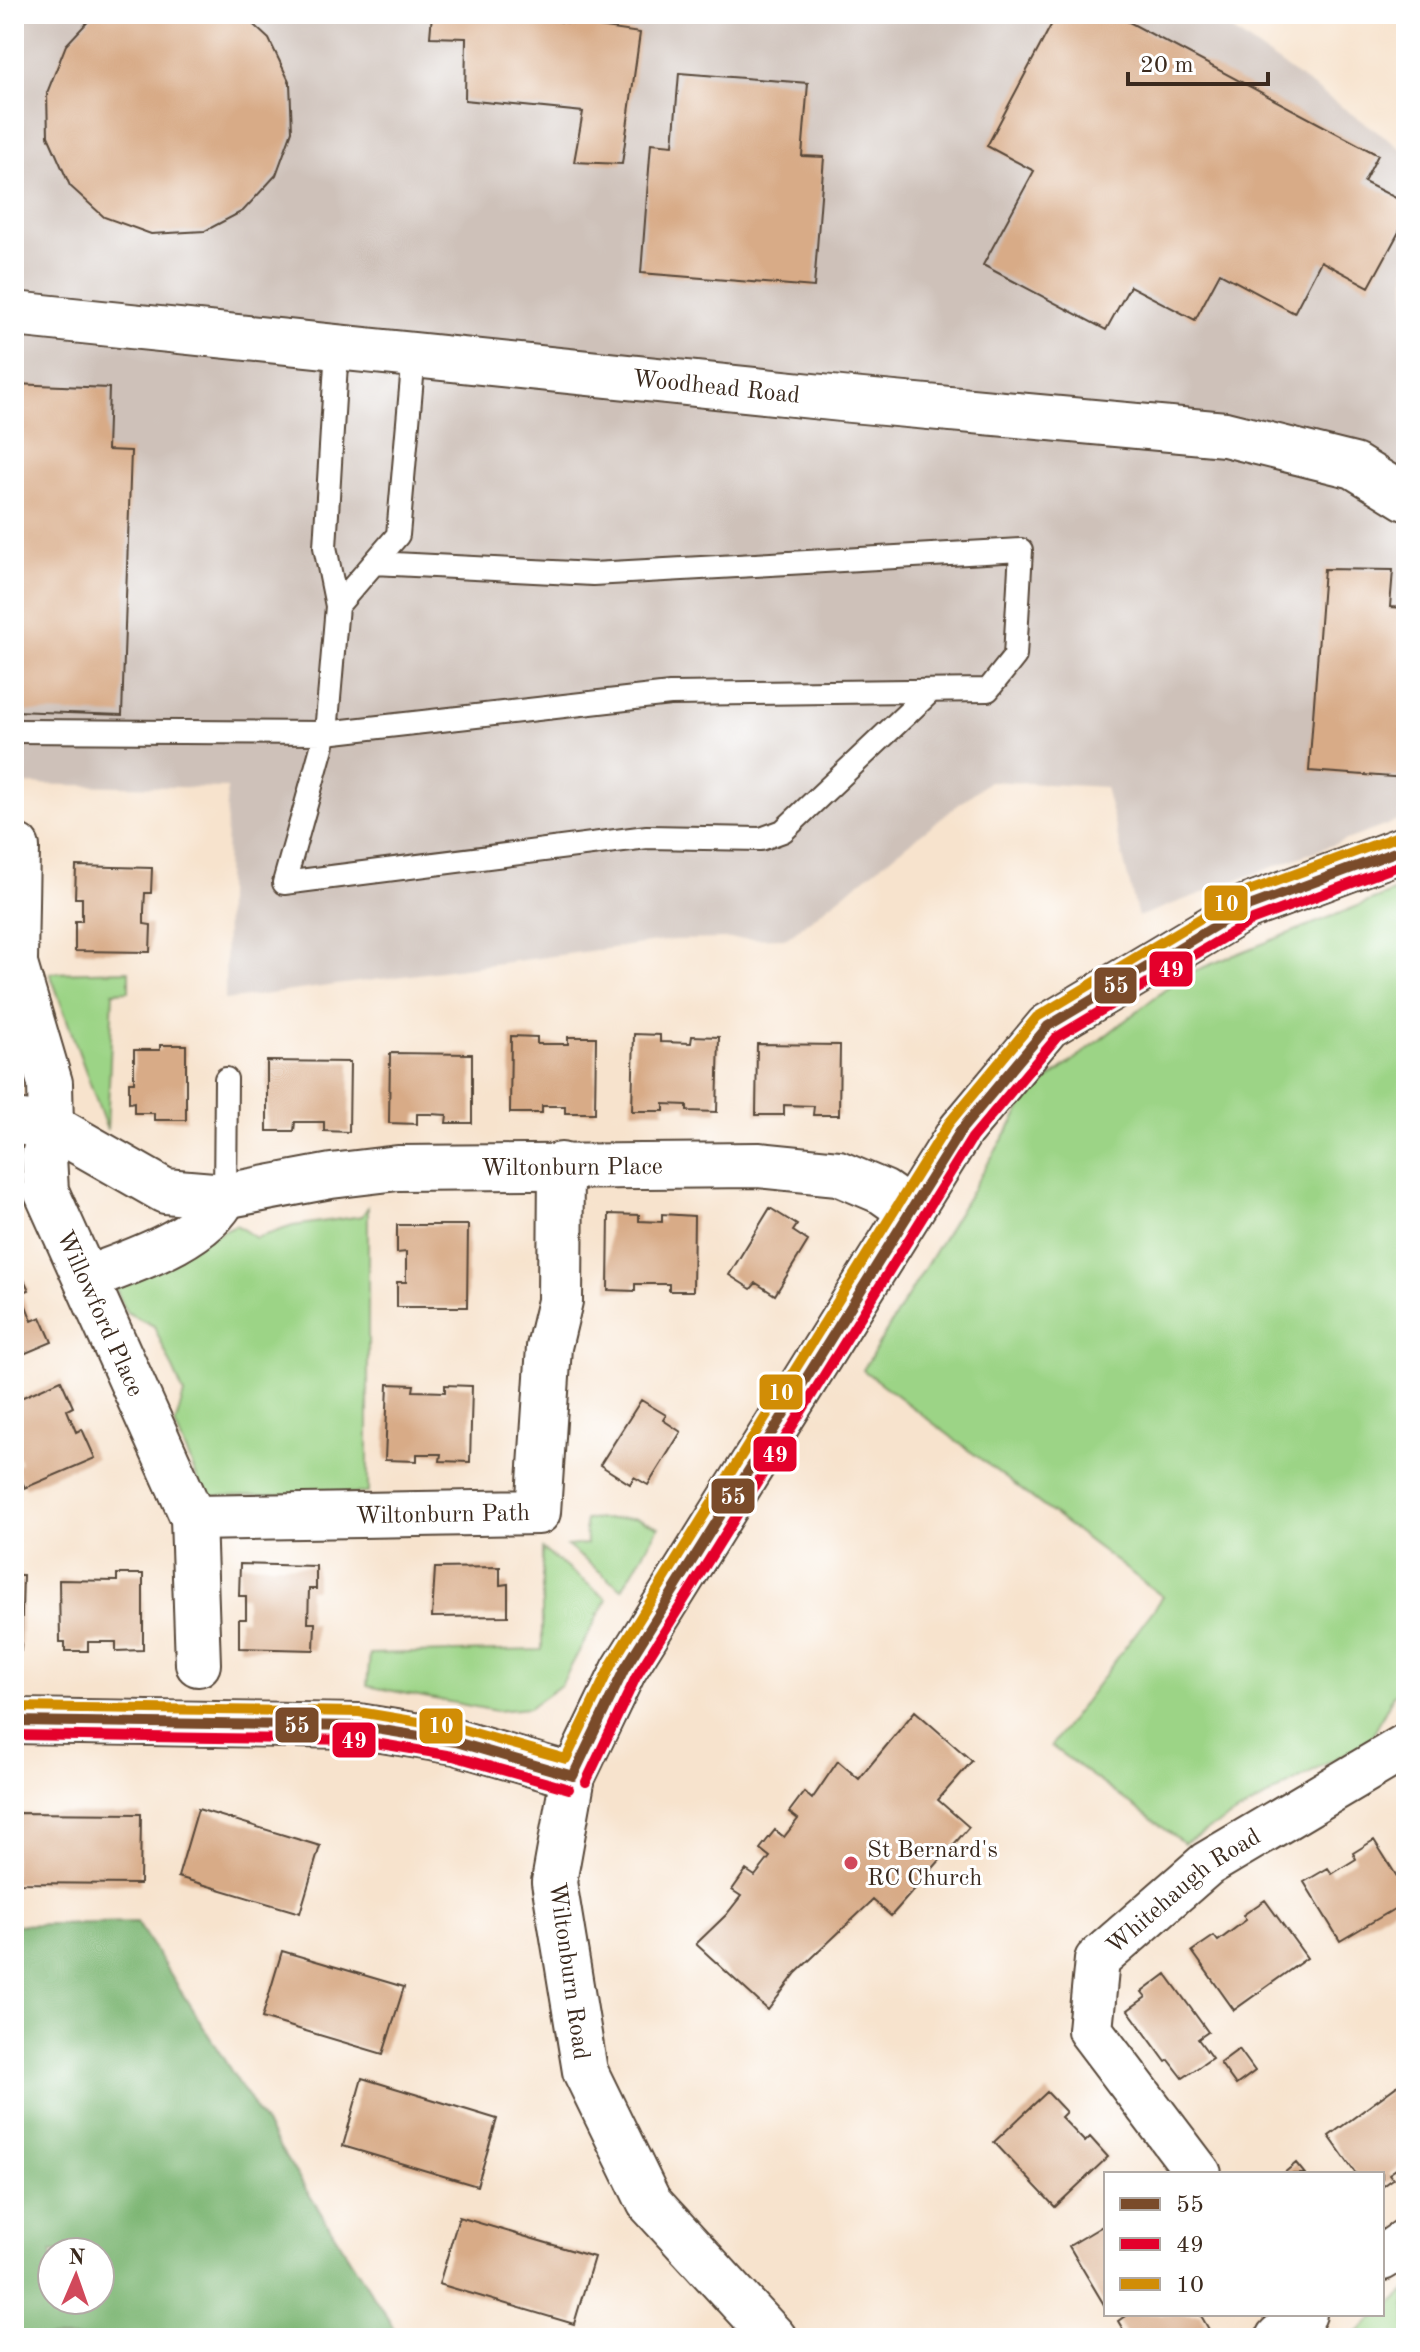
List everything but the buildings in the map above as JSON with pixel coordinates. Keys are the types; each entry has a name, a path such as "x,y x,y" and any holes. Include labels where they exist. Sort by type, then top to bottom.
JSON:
{"street":[{"name":"Woodhead Road","path":"14,314 1225,434 1354,466 1406,498"},
{"name":"Willowford Place","path":"17,847 16,976 50,1083 33,1124 44,1156 46,1191 193,1518 198,1664"},
{"name":"Wiltonburn Road","path":"774,2338 649,2202 585,2071 554,1882 573,1776 624,1670 961,1130 1048,1026 1247,907 1406,848"},
{"name":"Wiltonburn Place","path":"33,1124 165,1191 225,1196 331,1176 398,1168 758,1165 838,1173 883,1192 910,1211"},
{"name":"Wiltonburn Path","path":"193,1518 538,1512 549,1347 560,1301 561,1165"},
{"path":"86,1279 154,1251 208,1220 225,1196"},
{"path":"14,1721 358,1726 456,1742 573,1776"},
{"name":"Whitehaugh Road","path":"1197,2172 1090,2030 1097,1960 1207,1864 1406,1746"},
{"path":"1384,2257 1406,2241"},
{"path":"1278,2338 1302,2316"}],"lane":[{"path":"337,347 325,547 337,606 326,733 284,883 647,837 761,839 783,831 931,691"},
{"path":"337,606 398,535 414,355"},
{"path":"14,731 326,733 670,694 988,690 1015,656 1021,550 593,574 374,563"},
{"path":"225,1196 226,1079"}],"shaded area":[{"path":"14,14 1209,14 1406,152 1406,818 1138,917 1105,787 989,781 787,938 672,940 225,1000 227,788 14,784"}],"green space":[{"path":"1406,887 1406,1690 1393,1695 1371,1739 1184,1843 1051,1746 1163,1597 863,1370 1030,1094 1184,975"},
{"path":"129,971 129,991 113,992 107,1130 50,973"},
{"path":"368,1207 368,1493 205,1496 175,1425 184,1394 154,1326 126,1312 112,1280 236,1225 256,1238 293,1226 362,1216"},
{"path":"636,1518 659,1527 622,1589 567,1546 586,1544 585,1520"},
{"path":"542,1549 607,1599 561,1685 529,1708 496,1711 367,1686 370,1654 542,1650"},
{"path":"137,1922 400,2338 14,2338 14,1925"},
{"path":"1406,2291 1406,2338 1351,2338 1377,2316 1384,2316 1384,2310"}],"transit line":[{"name":"10","path":"14,1707 359,1712 460,1729 566,1759 612,1663 949,1123 1037,1017 1241,894 1401,835"},
{"name":"55","path":"573,1776 624,1670 961,1130 1048,1026 1247,907 1406,848"},
{"name":"49","path":"586,1782 636,1677 972,1138 1057,1037 1253,920 1406,863"},
{"name":"55","path":"14,1721 358,1726 456,1742 573,1776"},
{"name":"49","path":"14,1735 357,1740 453,1756 569,1789"}],"place":[{"name":"St Bernard's RC Church","path":"851,1863"}]}
